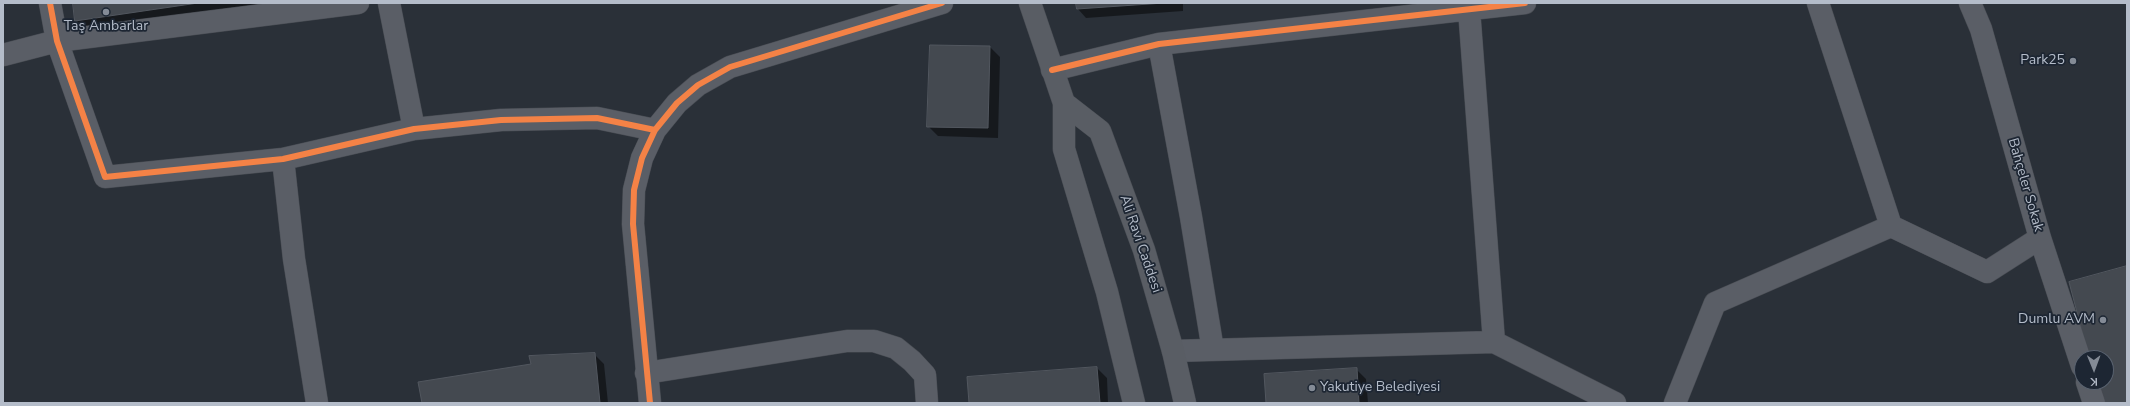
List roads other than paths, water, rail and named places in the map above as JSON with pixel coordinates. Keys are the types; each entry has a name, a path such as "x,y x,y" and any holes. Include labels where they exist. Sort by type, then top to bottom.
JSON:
{"main road":[{"path":"1030,3 1064,103 1064,149 1107,292 1134,403"},
{"name":"Ali Ravi Caddesi","path":"1064,103 1100,131 1144,250 1173,351 1185,403"}],"street":[{"path":"50,3 57,41 105,177 283,158 414,129 501,120 597,118 655,130"},
{"path":"3,55 57,41 358,3"},
{"path":"389,3 414,129"},
{"path":"650,403 633,224 634,190 642,158 655,130 677,103 698,85 730,67 942,3"},
{"path":"1052,70 1159,44 1525,3"},
{"path":"1818,3 1891,226 1987,272 2040,238"},
{"name":"Bahçeler Sokak","path":"1970,3 1981,29 2040,238 2077,350"},
{"path":"1469,10 1494,342"},
{"path":"1159,44 1191,217 1213,350"},
{"path":"283,158 294,259 317,403"},
{"path":"1675,403 1715,303 1891,226"},
{"path":"646,373 847,341 874,341 896,348 912,361 925,375 927,403"},
{"path":"1173,351 1494,342 1615,403"},
{"path":"2090,390 2094,403"}],"place":[{"name":"Taş Ambarlar","path":"106,12"},
{"name":"Park25","path":"2073,61"},
{"name":"Dumlu AVM","path":"2103,320"},
{"name":"Yakutiye Belediyesi","path":"1312,388"}]}
